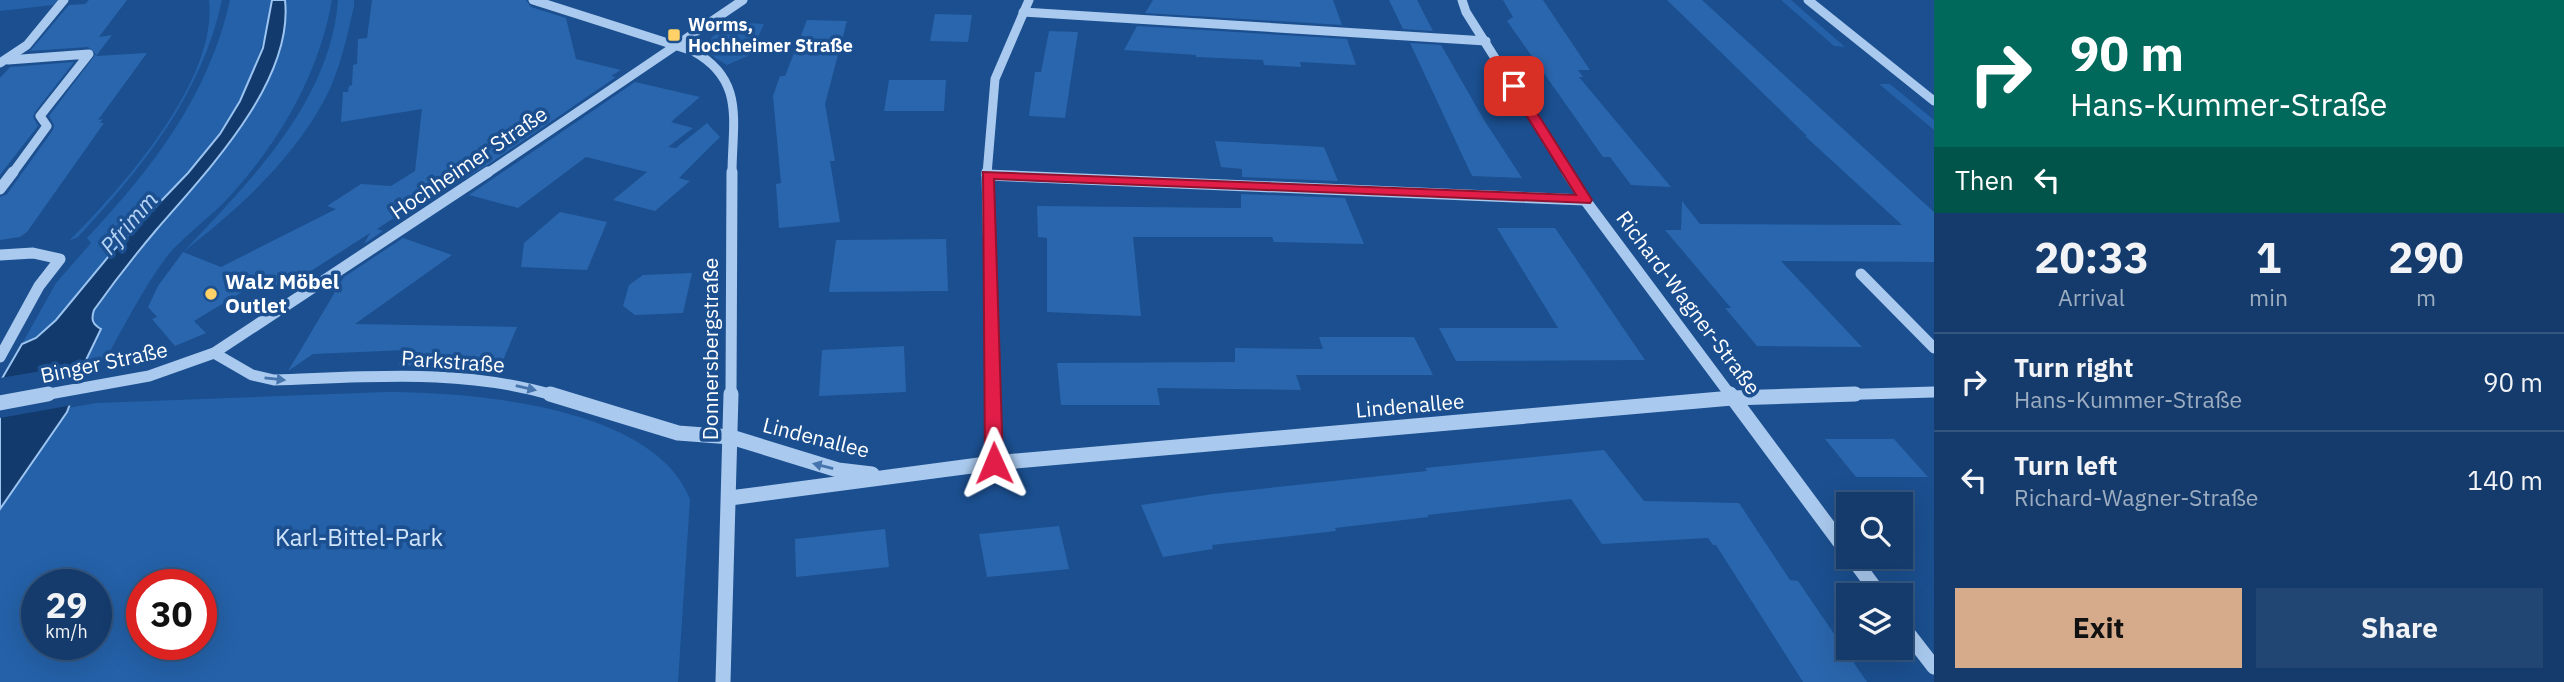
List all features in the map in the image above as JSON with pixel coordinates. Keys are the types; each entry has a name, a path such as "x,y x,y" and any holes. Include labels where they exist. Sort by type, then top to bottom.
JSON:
{"street":[{"path":"4,62 29,42 64,0"},
{"name":"Donnersbergstraße","path":"533,0 693,51 716,66 730,82 731,437 723,682"},
{"name":"Hochheimer Straße","path":"214,353 259,326 743,0"},
{"path":"994,463 988,175 996,79 1029,0"},
{"name":"Richard-Wagner-Straße","path":"1462,0 1466,12 1586,200 1836,538"},
{"path":"1808,0 1934,101"},
{"path":"1023,12 1486,41"},
{"path":"0,189 47,126 40,116 89,54 4,62"},
{"path":"988,175 1586,200"},
{"path":"0,255 33,253 60,259 39,286 0,357"},
{"path":"1861,274 1934,348"},
{"name":"Binger Straße","path":"0,403 149,376 214,353"},
{"name":"Parkstraße","path":"214,353 253,375 274,380 423,376 491,380 532,389 678,433 731,437"},
{"name":"Lindenallee","path":"730,498 994,463 1732,398 1934,392"},
{"name":"Lindenallee","path":"731,437 797,460 838,470 891,476"},
{"name":"Richard-Wagner-Straße","path":"1860,569 1871,583"},
{"path":"1913,640 1934,667"}],"green space":[{"path":"0,0 58,0 53,5 0,11"},
{"path":"209,0 222,0 213,34 185,98 125,184 78,237 69,241 139,162 183,97 199,64 208,31"},
{"path":"230,0 272,0 272,4 252,73 219,135 178,183 110,254 60,316 36,337 22,344 56,283 91,243 87,238 134,185 175,129 208,68"},
{"path":"285,0 332,0 318,54 295,105 248,175 223,204 168,255 142,293 105,360 83,364 94,325 94,310 167,217 269,74 283,33"},
{"path":"338,0 354,0 354,6 335,77 311,122 280,164 262,183 224,219 183,252 259,169 303,107 320,73 332,38"},
{"path":"1781,0 1791,0 1845,47 1834,46"},
{"path":"734,22 764,24 750,55 727,65 715,58 706,48 713,36"},
{"path":"1879,84 1890,84 1934,120 1934,130"},
{"name":"Karl-Bittel-Park","path":"386,392 511,401 601,424 640,443 670,468 690,499 678,682 0,682 0,420 96,403"}],"shaded area":[{"path":"272,0 285,0 284,31 276,62 261,93 243,124 221,153 94,310 93,321 101,329 67,412 0,509 0,382 22,344 36,338 56,320 113,251 188,173 220,134 240,101 263,48"}],"pier":[{"path":"89,363 73,405 0,418 0,378"}],"building":[{"path":"89,0 127,0 99,37 112,35 96,56 147,53 98,120 103,119 100,123 104,123 27,232 20,237 0,240 0,197 7,194 53,130 54,125 49,116 96,54 88,47 30,51 69,5 85,4"},
{"path":"372,0 526,0 531,7 566,18 576,59 621,70 611,76 616,77 489,164 447,189 441,187 377,229 383,231 364,244 370,233 283,289 262,280 194,321 206,333 175,346 152,319 157,317 148,307 158,286 183,252 221,267 336,209 327,206 361,184 391,186 415,171 422,109 341,122 343,92 348,92 349,86 352,85 353,65 357,64 358,39 367,38"},
{"path":"1153,0 1333,0 1342,25 1145,13"},
{"path":"1389,0 1417,0 1433,31 1403,29"},
{"path":"1503,0 1543,0 1590,70 1578,70 1583,77 1579,77 1671,187 1631,185 1610,157 1603,157 1507,21 1513,17"},
{"path":"1667,0 1702,0 1934,212 1934,262 1781,261 1862,347 1757,346 1725,308 1731,308 1665,230 1681,230 1682,201 1700,224 1902,225 1805,136"},
{"path":"935,14 972,15 968,42 930,41"},
{"path":"807,20 847,21 825,104 835,161 830,161 840,222 779,228 776,184 781,183 773,96 780,76 785,76"},
{"path":"1137,26 1347,39 1356,65 1300,62 1301,67 1264,65 1263,60 1124,50"},
{"path":"1049,31 1078,32 1065,118 1029,116 1035,72 1041,72"},
{"path":"1410,43 1441,45 1484,120 1522,178 1472,176"},
{"path":"74,62 35,112 33,117 38,126 0,175 0,78 10,67"},
{"path":"889,80 946,80 944,111 884,111"},
{"path":"635,82 700,97 671,122 693,128 668,147 676,148 707,123 720,137 679,178 690,181 655,211 613,200 647,172 586,157 518,208 469,195"},
{"path":"1215,141 1324,147 1338,181 1242,177 1242,169 1221,167"},
{"path":"1241,194 1345,198 1364,244 1274,242 1272,237 1133,237 1141,316 1047,312 1047,238 1038,237 1037,206 1241,208"},
{"path":"560,212 607,222 587,270 521,267 524,243"},
{"path":"1497,228 1555,228 1645,360 1456,361 1439,328 1558,328"},
{"path":"403,238 452,255 355,324 517,327 499,370 398,365 407,350 313,354 288,371 344,277"},
{"path":"946,239 948,291 829,292 836,240"},
{"path":"692,273 683,313 635,315 623,306 629,285 643,275"},
{"path":"1319,337 1414,337 1433,375 1296,375 1301,390 1157,388 1160,405 1061,405 1057,363 1235,362 1235,348 1323,349"},
{"path":"904,346 906,392 819,396 822,350"},
{"path":"1825,439 1894,439 1928,477 1856,477"},
{"path":"1604,450 1644,501 1739,503 1790,580 1798,581 1836,637 1836,660 1852,660 1867,682 1803,682 1716,545 1708,538 1602,544 1571,499 1427,515 1429,517 1335,528 1336,531 1212,545 1213,549 1163,557 1141,505 1213,494 1427,471 1425,468"},
{"path":"1059,526 1069,569 987,577 979,534"},
{"path":"885,529 889,567 796,577 795,539"}],"place":[{"name":"Worms, Hochheimer Straße","path":"674,35"},
{"name":"Walz Möbel Outlet","path":"211,294"}],"route":[{"path":"994,463 988,175 1586,200 1514,86"}],"water label":[{"name":"Pfrimm","path":"129,223"}]}
